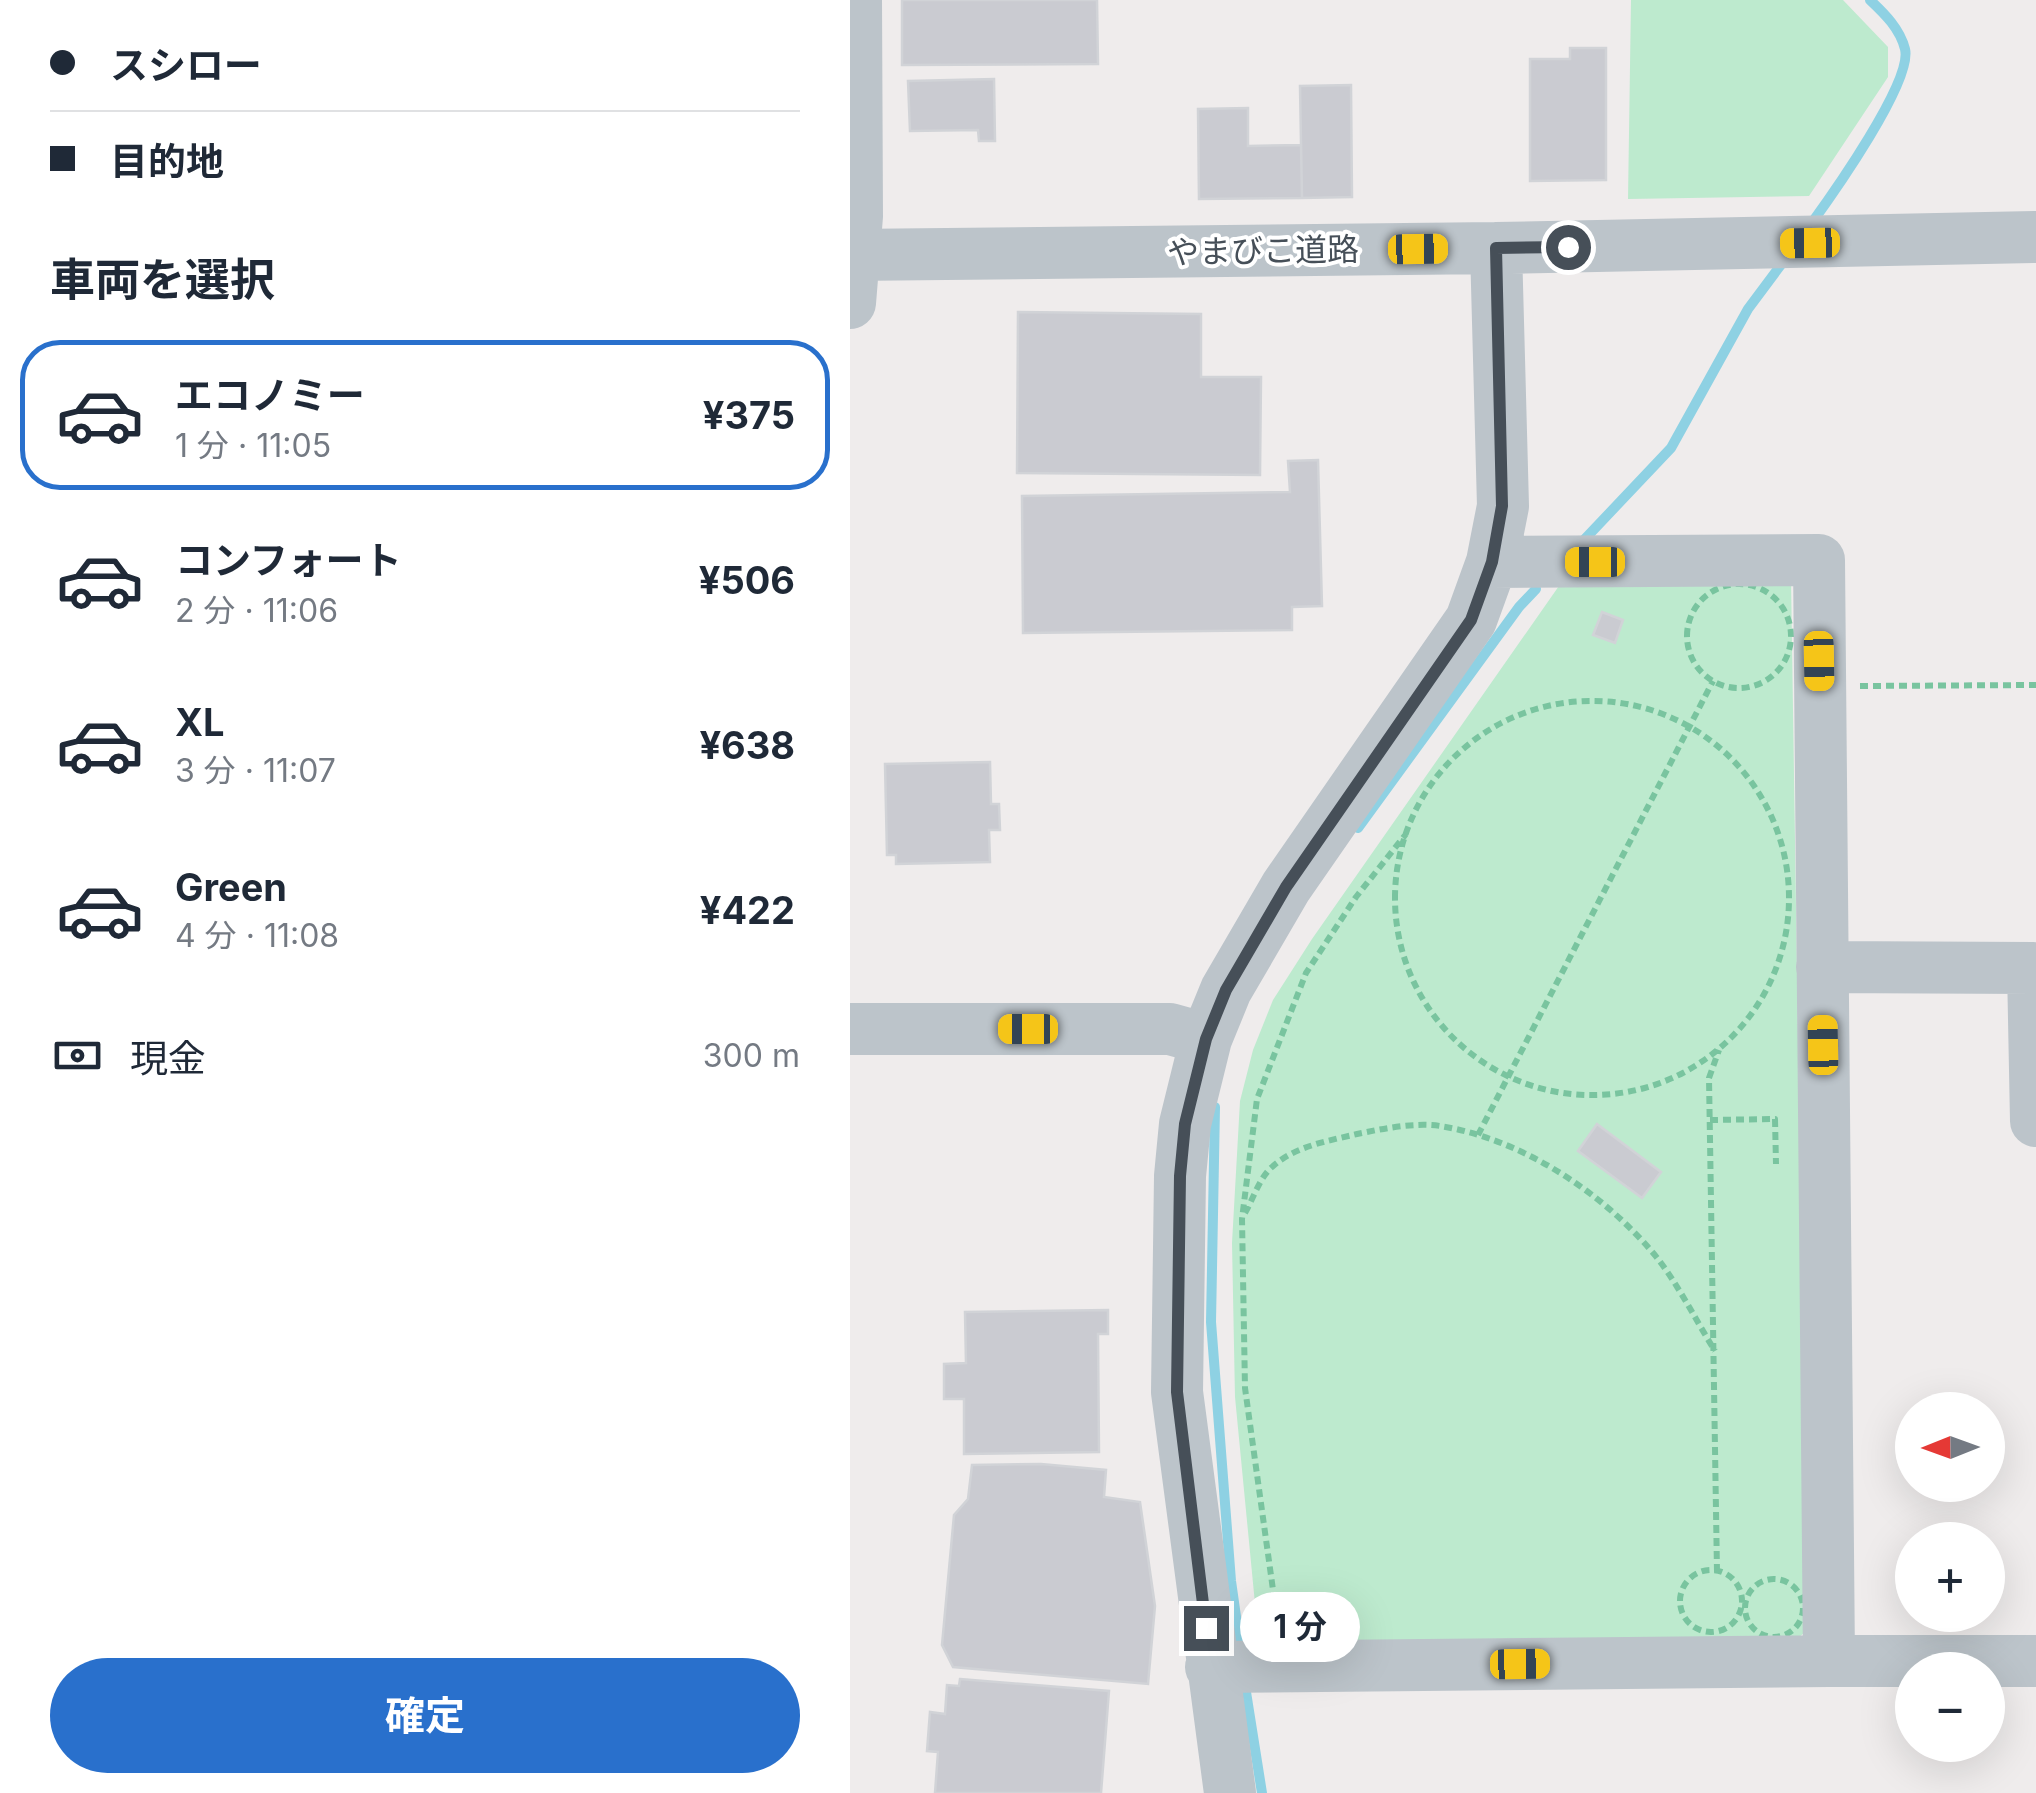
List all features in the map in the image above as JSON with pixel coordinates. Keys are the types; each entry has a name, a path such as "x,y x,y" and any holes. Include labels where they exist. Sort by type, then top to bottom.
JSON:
{"street":[{"path":"851,271 857,216 856,0"},
{"name":"やまびこ道路","path":"851,271 1496,248 2036,237"},
{"path":"1230,1793 1177,1392 1180,1176 1185,1124 1206,1039 1226,990 1286,887 1471,620 1492,562 1502,506 1496,248"},
{"path":"1492,562 1819,560 1829,1660"},
{"path":"1822,967 2034,968 2036,1122"},
{"path":"850,1029 1170,1028 1206,1039"},
{"path":"1211,1667 1829,1660 2036,1662"}],"path":[{"path":"1733,584 1758,586 1773,595 1791,626 1785,662 1774,676 1758,685 1740,688 1713,681 1694,663 1688,648 1690,615 1711,590 1733,584"},
{"path":"1478,1135 1713,681"},
{"path":"1819,687 2036,684"},
{"path":"1296,1626 1276,1626 1246,1388 1242,1219 1257,1098 1306,973 1356,897 1406,834 1431,782 1476,736 1534,708 1598,699 1660,712 1718,745 1761,795 1786,856 1789,923 1770,986 1731,1040 1677,1078 1613,1096 1547,1092 1486,1066 1438,1024 1406,967 1394,904 1406,834"},
{"path":"1718,1572 1709,1078 1719,1048"},
{"path":"1710,1120 1775,1119 1776,1164"},
{"path":"1242,1219 1270,1168 1307,1146 1375,1130 1436,1125 1478,1135 1550,1168 1600,1200 1656,1256 1715,1351"},
{"path":"1743,1605 1736,1583 1718,1572 1702,1572 1686,1583 1680,1602 1684,1618 1695,1628 1716,1632 1734,1622 1743,1605 1754,1588 1771,1579 1790,1583 1804,1609 1790,1633 1772,1637 1750,1623 1743,1605"},
{"path":"1665,1618 1684,1618"}],"green space":[{"path":"1631,0 1843,0 1888,47 1888,77 1809,196 1628,199"},
{"path":"1791,578 1807,1630 1795,1641 1259,1645 1235,1397 1232,1243 1240,1101 1253,1050 1273,1000 1561,583"}],"building":[{"path":"902,0 1097,0 1098,64 902,65"},
{"path":"1570,48 1606,48 1606,180 1530,181 1530,59 1570,59"},
{"path":"994,79 995,141 979,141 978,130 910,131 908,81"},
{"path":"1351,85 1352,197 1302,198 1300,86"},
{"path":"1248,108 1248,146 1301,145 1302,198 1199,199 1198,109"},
{"path":"1018,312 1201,314 1201,377 1261,377 1260,475 1017,473"},
{"path":"1318,460 1322,606 1292,607 1292,630 1023,633 1022,496 1290,492 1288,461"},
{"path":"1602,612 1623,620 1615,643 1593,635"},
{"path":"990,762 991,804 999,804 1000,830 989,830 990,862 896,864 896,855 887,855 885,764"},
{"path":"1597,1124 1661,1172 1642,1198 1578,1151"},
{"path":"1108,1310 1108,1334 1098,1334 1099,1452 964,1454 964,1399 944,1399 944,1364 966,1363 965,1312"},
{"path":"1041,1464 1106,1470 1104,1497 1140,1502 1155,1606 1148,1684 953,1667 942,1645 954,1515 968,1499 972,1465"},
{"path":"960,1679 1109,1691 1101,1793 935,1793 938,1752 927,1751 930,1712 945,1714 947,1685 959,1686"}],"waterway":[{"path":"1811,224 1869,138 1904,65 1905,49 1900,35 1870,0"},
{"path":"1582,542 1671,448 1748,309 1786,258"},
{"path":"1358,828 1536,589"},
{"path":"1215,1107 1211,1322 1231,1581 1240,1645"},
{"path":"1246,1692 1262,1793"}],"route":[{"path":"1206,1628 1177,1392 1180,1176 1185,1124 1206,1039 1226,990 1286,887 1471,620 1492,562 1502,506 1496,248 1568,247"}]}
